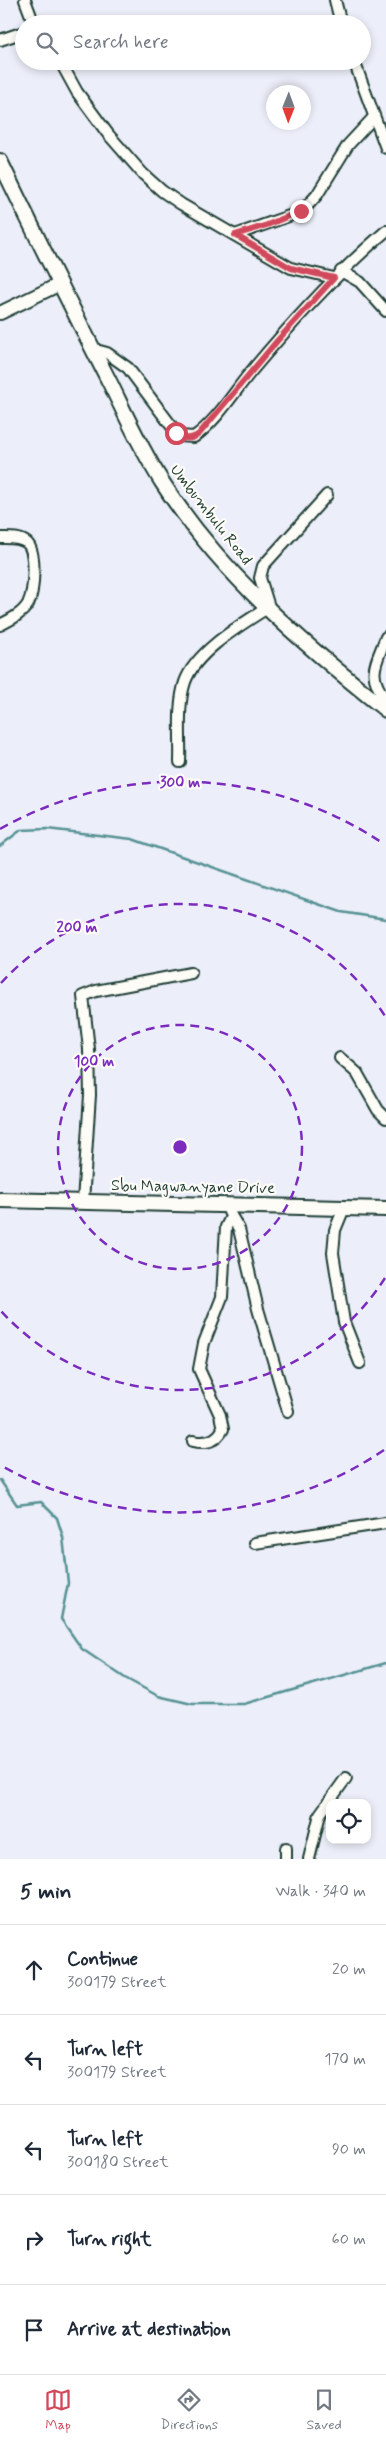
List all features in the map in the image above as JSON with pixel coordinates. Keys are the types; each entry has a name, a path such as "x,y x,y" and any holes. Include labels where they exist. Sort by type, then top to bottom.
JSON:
{"main road":[{"name":"Umbumbulu Road","path":"0,161 92,349 162,483 209,545 268,610 307,646 386,710"},
{"name":"Sbu Magwanyane Drive","path":"0,1200 83,1202 230,1211 344,1208 386,1209"}],"street":[{"path":"24,0 30,15"},
{"path":"335,0 339,15"},
{"path":"0,40 15,35"},
{"path":"65,70 93,115 143,174 181,204 291,268 338,275 360,282 386,311"},
{"path":"357,70 386,148"},
{"path":"235,235 292,216 308,206 318,195 348,145 374,117"},
{"path":"92,349 107,353 128,368 179,436 194,437 209,423 277,341 338,275 386,231"},
{"path":"0,313 60,284"},
{"path":"180,762 182,698 186,680 198,662 234,629 268,610 260,578 263,566 327,495"},
{"path":"0,538 25,542 32,553 33,579 28,604 20,613 0,626"},
{"path":"386,637 374,674 377,687 386,700"},
{"path":"83,1202 90,1095 90,1049 83,996 96,991 191,973"},
{"path":"340,1058 363,1081 378,1110 386,1118"},
{"path":"344,1208 335,1230 333,1253 344,1322 360,1362"},
{"path":"230,1211 239,1229 258,1308 288,1412"},
{"path":"193,1441 209,1441 218,1436 222,1429 220,1415 199,1369 204,1343 222,1297 226,1228 230,1211"},
{"path":"255,1543 386,1523"},
{"path":"309,1859 320,1814 346,1778"},
{"path":"286,1848 286,1859"}],"waterway":[{"path":"0,846 21,830 47,829 132,839 341,912 386,919"},
{"path":"0,1480 17,1505 41,1502 57,1518 63,1537 68,1583 61,1619 82,1649 125,1678 158,1696 192,1704 244,1704 386,1663"}],"route":[{"path":"176,433 183,438 190,438 199,434 277,341 334,278 291,268 235,235 292,216 301,211"}]}
